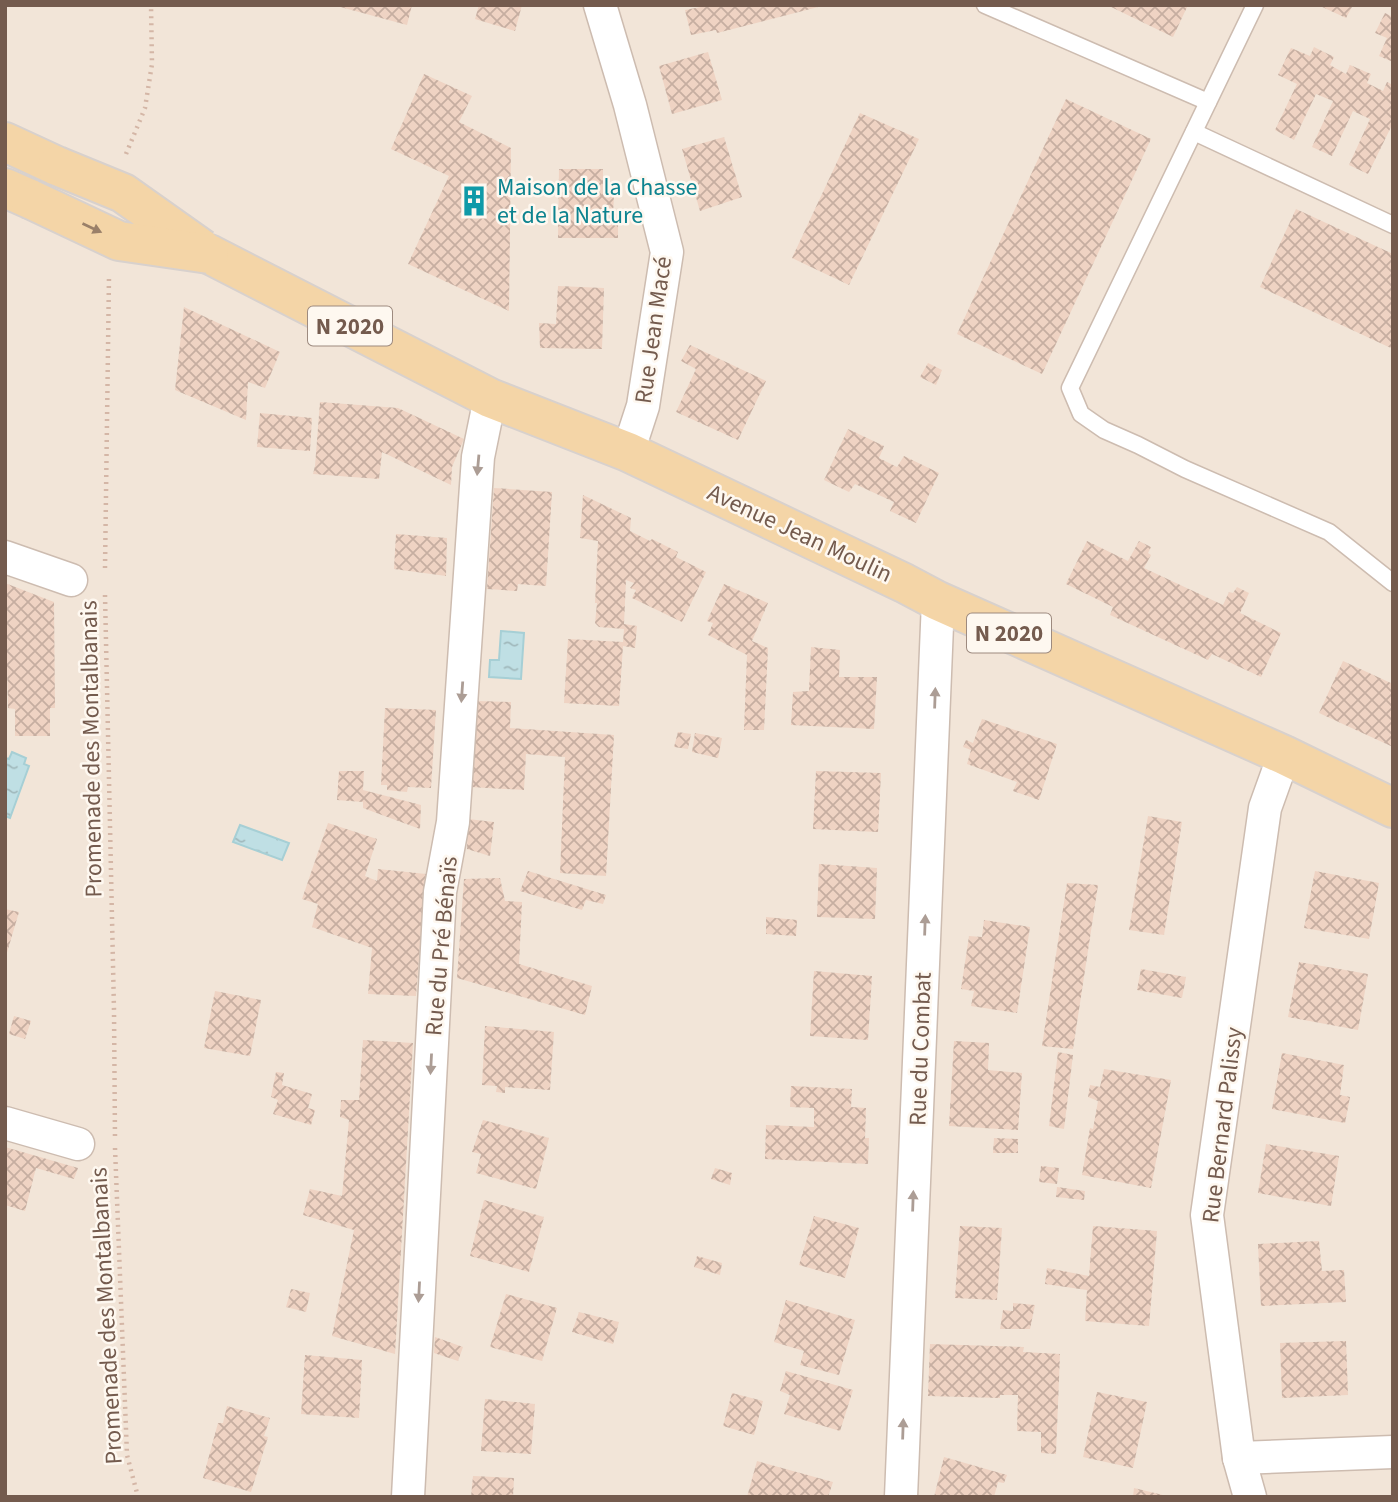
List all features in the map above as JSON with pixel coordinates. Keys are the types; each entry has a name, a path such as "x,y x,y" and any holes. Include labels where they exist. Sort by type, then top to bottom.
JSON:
{"main road":[{"path":"5,142 123,193 209,254"},
{"path":"18,194 119,240 209,254"},
{"name":"Avenue Jean Moulin","path":"209,254 490,398 628,452 938,601 1284,755 1393,808"}],"street":[{"name":"Rue Jean Macé","path":"600,5 630,105 667,252 643,406 628,452"},
{"name":"Rue du Pré Bénaïs","path":"408,1497 440,892 453,822 478,457 490,398"},
{"path":"5,557 71,580"},
{"name":"Rue du Combat","path":"901,1497 938,601"},
{"name":"Rue Bernard Palissy","path":"1250,1497 1239,1458 1207,1216 1265,808 1284,755"},
{"path":"5,1123 78,1144"},
{"path":"1239,1458 1393,1452"}],"lane":[{"path":"985,5 1208,102"},
{"path":"1255,5 1070,388 1080,414 1104,430 1329,533 1393,583"},
{"path":"1194,132 1393,225"}],"path":[{"path":"123,164 145,108 152,64 151,5"},
{"name":"Promenade des Montalbanais","path":"105,575 110,265"},
{"name":"Promenade des Montalbanais","path":"105,588 117,1199 127,1455 138,1497"}],"shaded area":[{"path":"5,5 1393,5 1393,1497 5,1497"}],"water":[{"path":"501,631 524,633 521,679 489,677 490,660 499,660"},
{"path":"12,752 26,758 24,764 29,766 10,818 5,816 5,758 9,759"},
{"path":"240,825 289,843 282,860 233,842"}],"building":[{"path":"333,5 412,5 407,25"},
{"path":"479,5 522,5 515,31 475,19"},
{"path":"711,5 822,6 717,33 716,30 691,35 685,10"},
{"path":"1107,5 1188,5 1173,37"},
{"path":"1318,5 1353,5 1346,18"},
{"path":"1385,13 1393,17 1393,62 1379,56 1387,38 1375,33"},
{"path":"1314,47 1334,57 1330,65 1346,74 1350,65 1371,74 1367,83 1383,91 1387,82 1393,85 1393,123 1368,174 1349,165 1370,119 1353,111 1332,156 1312,147 1333,101 1316,94 1294,140 1275,130 1297,84 1278,75 1291,48 1310,56"},
{"path":"708,52 722,100 672,114 659,66"},
{"path":"424,74 472,96 459,122 511,148 509,311 408,264 449,176 391,149"},
{"path":"1066,99 1151,139 1042,374 957,334"},
{"path":"860,113 919,139 849,285 792,258"},
{"path":"724,137 742,197 700,211 682,149"},
{"path":"559,169 603,169 603,195 614,196 613,214 618,214 618,238 558,238"},
{"path":"1296,209 1393,254 1393,349 1260,287"},
{"path":"558,286 604,288 602,349 540,348 539,323 556,324"},
{"path":"184,307 280,352 265,388 248,382 246,420 175,390"},
{"path":"690,345 766,381 738,440 676,412 696,369 681,361"},
{"path":"928,363 942,370 936,385 920,377"},
{"path":"320,402 398,408 464,439 452,467 451,485 382,452 379,479 313,474"},
{"path":"260,413 312,418 310,451 257,447"},
{"path":"848,429 884,446 879,458 897,467 904,456 939,473 916,523 890,511 894,502 855,484 849,492 824,480"},
{"path":"494,488 552,492 546,586 518,584 517,591 487,589"},
{"path":"583,495 631,518 630,531 678,552 676,557 706,572 682,622 632,598 636,590 630,588 634,583 626,580 624,624 637,626 635,648 623,646 619,706 564,703 568,639 623,642 624,629 599,627 595,623 598,541 580,538"},
{"path":"396,534 447,538 446,576 394,569"},
{"path":"1087,541 1128,561 1139,541 1151,547 1148,553 1151,555 1144,568 1223,605 1229,592 1233,593 1237,587 1249,593 1240,613 1281,633 1261,677 1212,654 1208,660 1110,615 1113,607 1066,584"},
{"path":"5,583 54,602 55,708 50,708 50,736 15,736 15,709 8,708"},
{"path":"724,584 768,603 752,641 768,648 764,730 744,730 747,655 708,635 713,623 707,621"},
{"path":"811,647 840,650 839,677 877,677 874,729 791,725 793,692 809,691"},
{"path":"1343,661 1393,684 1393,747 1319,713"},
{"path":"477,701 511,702 510,728 614,735 606,876 560,873 565,757 526,754 524,790 470,787"},
{"path":"385,708 436,710 431,788 408,787 407,792 387,790 387,785 381,785"},
{"path":"982,719 1057,744 1039,800 1013,791 1017,782 967,764 971,750 963,747 966,740 973,743"},
{"path":"678,732 691,734 688,749 674,747"},
{"path":"695,733 722,738 718,758 692,752"},
{"path":"339,771 364,771 363,790 421,805 420,829 363,808 363,802 337,800"},
{"path":"816,771 881,773 878,832 813,829"},
{"path":"1148,816 1182,822 1164,935 1129,930"},
{"path":"468,819 494,822 490,856 467,849"},
{"path":"328,823 377,839 365,876 377,881 378,869 426,874 416,996 368,994 372,948 312,927 318,904 302,899"},
{"path":"819,864 877,868 875,919 817,917"},
{"path":"528,871 606,895 603,904 586,900 582,910 520,891"},
{"path":"1315,871 1379,883 1369,939 1304,928"},
{"path":"500,878 505,901 522,902 519,964 592,986 585,1015 457,978 464,879"},
{"path":"1067,883 1098,885 1073,1049 1042,1046"},
{"path":"5,909 19,912 6,956 5,956"},
{"path":"766,917 797,920 796,936 766,934"},
{"path":"984,920 1030,927 1017,1013 971,1006 974,991 961,989 969,936 982,937"},
{"path":"1299,962 1368,974 1358,1030 1288,1017"},
{"path":"1141,969 1186,977 1182,998 1137,990"},
{"path":"814,971 872,976 868,1040 810,1036"},
{"path":"215,991 261,1000 250,1056 204,1048"},
{"path":"14,1016 31,1021 25,1039 9,1034"},
{"path":"485,1026 554,1032 550,1090 505,1087 505,1093 496,1092 497,1086 482,1085"},
{"path":"363,1040 413,1043 395,1354 332,1336 354,1230 303,1215 310,1189 342,1196 349,1120 340,1117 341,1100 359,1100"},
{"path":"954,1041 989,1043 988,1070 1022,1073 1018,1130 949,1126"},
{"path":"1058,1052 1073,1055 1064,1129 1049,1126"},
{"path":"1282,1053 1344,1065 1340,1095 1350,1097 1345,1123 1272,1109"},
{"path":"1104,1069 1171,1080 1151,1188 1082,1175 1090,1128 1093,1129 1098,1101 1088,1097 1090,1085 1100,1087"},
{"path":"276,1072 284,1073 282,1085 312,1094 308,1108 315,1110 311,1125 273,1114 278,1100 271,1097"},
{"path":"791,1086 852,1089 851,1107 866,1108 868,1164 765,1159 766,1125 814,1127 814,1108 790,1107"},
{"path":"483,1120 549,1138 536,1189 476,1173 481,1154 472,1152"},
{"path":"994,1138 1018,1139 1018,1153 993,1153"},
{"path":"1266,1144 1339,1156 1331,1206 1258,1193"},
{"path":"5,1147 78,1168 74,1179 36,1168 25,1211 5,1205"},
{"path":"1041,1166 1059,1168 1057,1184 1039,1182"},
{"path":"715,1168 732,1173 730,1185 711,1179"},
{"path":"1057,1187 1085,1191 1084,1200 1056,1197"},
{"path":"484,1200 544,1217 529,1272 470,1256"},
{"path":"814,1216 859,1228 845,1278 799,1265"},
{"path":"960,1226 1002,1228 997,1300 955,1298"},
{"path":"1093,1226 1157,1231 1149,1326 1085,1321 1087,1290 1045,1284 1047,1268 1089,1276"},
{"path":"1319,1241 1322,1271 1344,1270 1346,1302 1261,1306 1258,1244"},
{"path":"697,1256 722,1263 720,1275 694,1267"},
{"path":"291,1289 310,1293 306,1312 286,1307"},
{"path":"506,1294 557,1308 542,1361 490,1347"},
{"path":"786,1300 855,1320 839,1375 800,1365 804,1351 774,1342"},
{"path":"1013,1303 1035,1305 1030,1329 1000,1329 1003,1310 1013,1311"},
{"path":"579,1312 619,1322 613,1344 572,1332"},
{"path":"435,1337 463,1347 458,1361 434,1353"},
{"path":"1346,1341 1348,1395 1282,1398 1280,1343"},
{"path":"930,1344 1024,1347 1023,1352 1060,1354 1056,1454 1041,1453 1041,1432 1017,1431 1018,1395 1000,1395 1000,1398 928,1396"},
{"path":"305,1355 362,1360 359,1418 301,1414"},
{"path":"786,1371 853,1390 840,1431 784,1414 790,1395 780,1391"},
{"path":"1097,1392 1147,1402 1133,1468 1083,1457"},
{"path":"732,1393 763,1401 754,1435 723,1426"},
{"path":"485,1399 535,1404 531,1454 481,1451"},
{"path":"227,1406 270,1418 264,1436 268,1437 251,1492 203,1478 218,1423 223,1423"},
{"path":"944,1457 1007,1475 1004,1483 998,1482 994,1497 934,1497"},
{"path":"757,1461 833,1482 828,1497 747,1497"},
{"path":"473,1476 514,1478 513,1497 471,1497"},
{"path":"1134,1488 1167,1496 1167,1497 1133,1497"}],"place":[{"name":"Maison de la Chasse et de la Nature","path":"474,201"}]}
